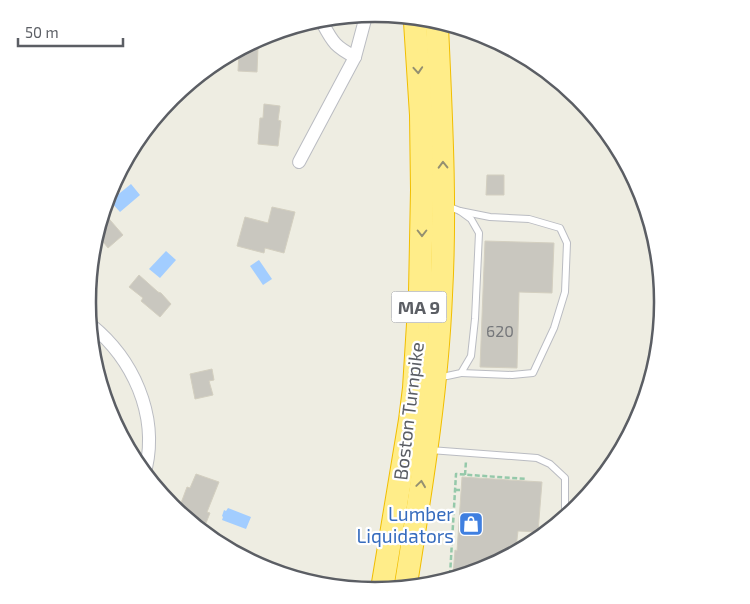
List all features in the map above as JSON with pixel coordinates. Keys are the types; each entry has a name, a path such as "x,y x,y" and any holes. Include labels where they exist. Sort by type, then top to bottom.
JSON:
{"highway":[{"name":"Boston Turnpike","path":"383,582 410,420 415,376 420,292 421,127 415,26"},
{"name":"Boston Turnpike","path":"407,579 435,377 441,295 451,208 442,142 437,30"}],"street":[{"path":"299,162 355,57 364,23"},
{"path":"325,27 339,48 355,57"},
{"path":"97,330 117,350 129,367 138,385 148,423 149,443 147,462"}],"lane":[{"path":"451,208 471,219 479,233 475,319 471,356 461,373"},
{"path":"435,377 461,373 512,375 533,373 554,328 564,292 567,244 560,228 529,219 490,217 451,208"},
{"path":"426,449 537,458 550,464 565,478 565,507"}],"path":[{"path":"451,571 456,474 527,479"},
{"path":"455,490 461,490"}],"water":[{"path":"131,184 140,195 120,212 113,204 117,196"},
{"path":"166,251 176,260 160,278 149,269"},
{"path":"259,260 272,279 263,285 250,266"},
{"path":"228,508 251,517 246,529 222,520 224,510 226,511"}],"building":[{"path":"258,48 257,72 238,71 239,58"},
{"path":"264,104 280,106 278,120 281,121 278,146 258,144 260,118 263,118"},
{"path":"487,175 504,175 504,195 486,195"},
{"path":"272,207 295,212 284,253 265,248 264,253 237,246 245,217 268,223"},
{"path":"108,218 123,235 108,248 102,241"},
{"path":"485,241 554,243 552,293 519,292 517,368 480,367"},
{"path":"139,275 171,304 160,317 141,301 143,298 129,287"},
{"path":"212,369 214,380 209,381 213,395 195,399 190,374"},
{"path":"196,474 219,482 207,512 210,513 206,523 181,503 187,487 190,488"},
{"path":"462,477 542,482 538,528 533,532 518,531 515,544 499,553 453,570 455,550 457,551"}],"place":[{"name":"Lumber Liquidators","path":"471,524"}]}
